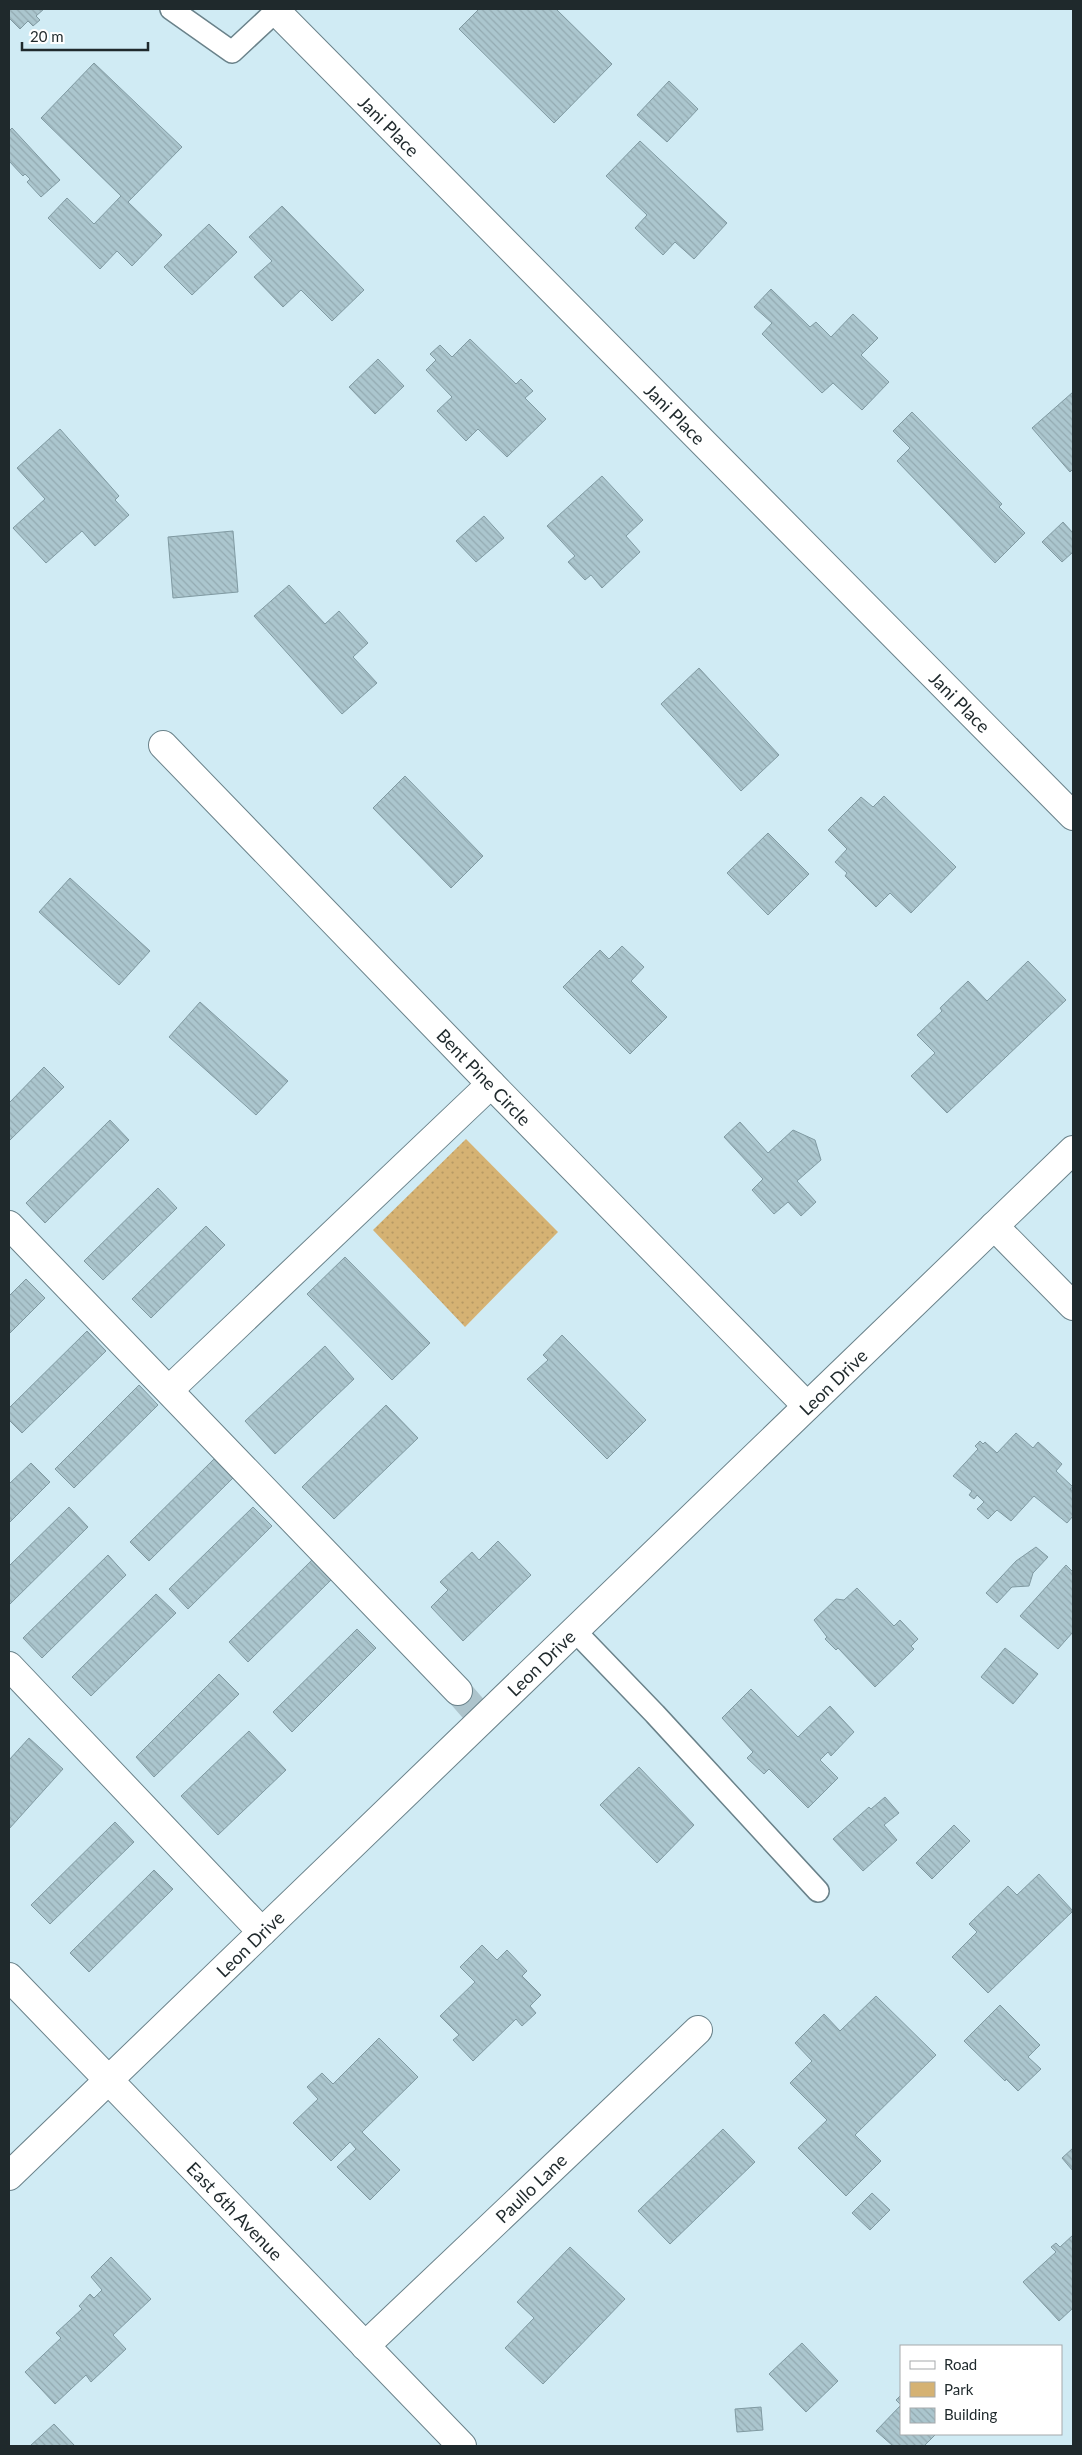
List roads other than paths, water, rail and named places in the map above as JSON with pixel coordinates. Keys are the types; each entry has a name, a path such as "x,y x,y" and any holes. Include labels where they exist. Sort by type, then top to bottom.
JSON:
{"street":[{"name":"Jani Place","path":"276,11 1073,816"},
{"name":"Bent Pine Circle","path":"163,745 491,1084 808,1406"},
{"path":"169,1390 491,1084"},
{"name":"Leon Drive","path":"9,2176 262,1932 480,1717 575,1631 1073,1150"},
{"path":"9,1224 458,1691"},
{"path":"994,1226 1073,1306"},
{"path":"9,1666 262,1932"},
{"name":"East 6th Avenue","path":"9,1977 462,2446"},
{"name":"Paullo Lane","path":"365,2346 698,2030"}],"lane":[{"path":"171,9 232,52 276,11"},
{"path":"575,1631 655,1714 818,1891"}],"tunnel":[{"path":"458,1691 477,1713"}]}
